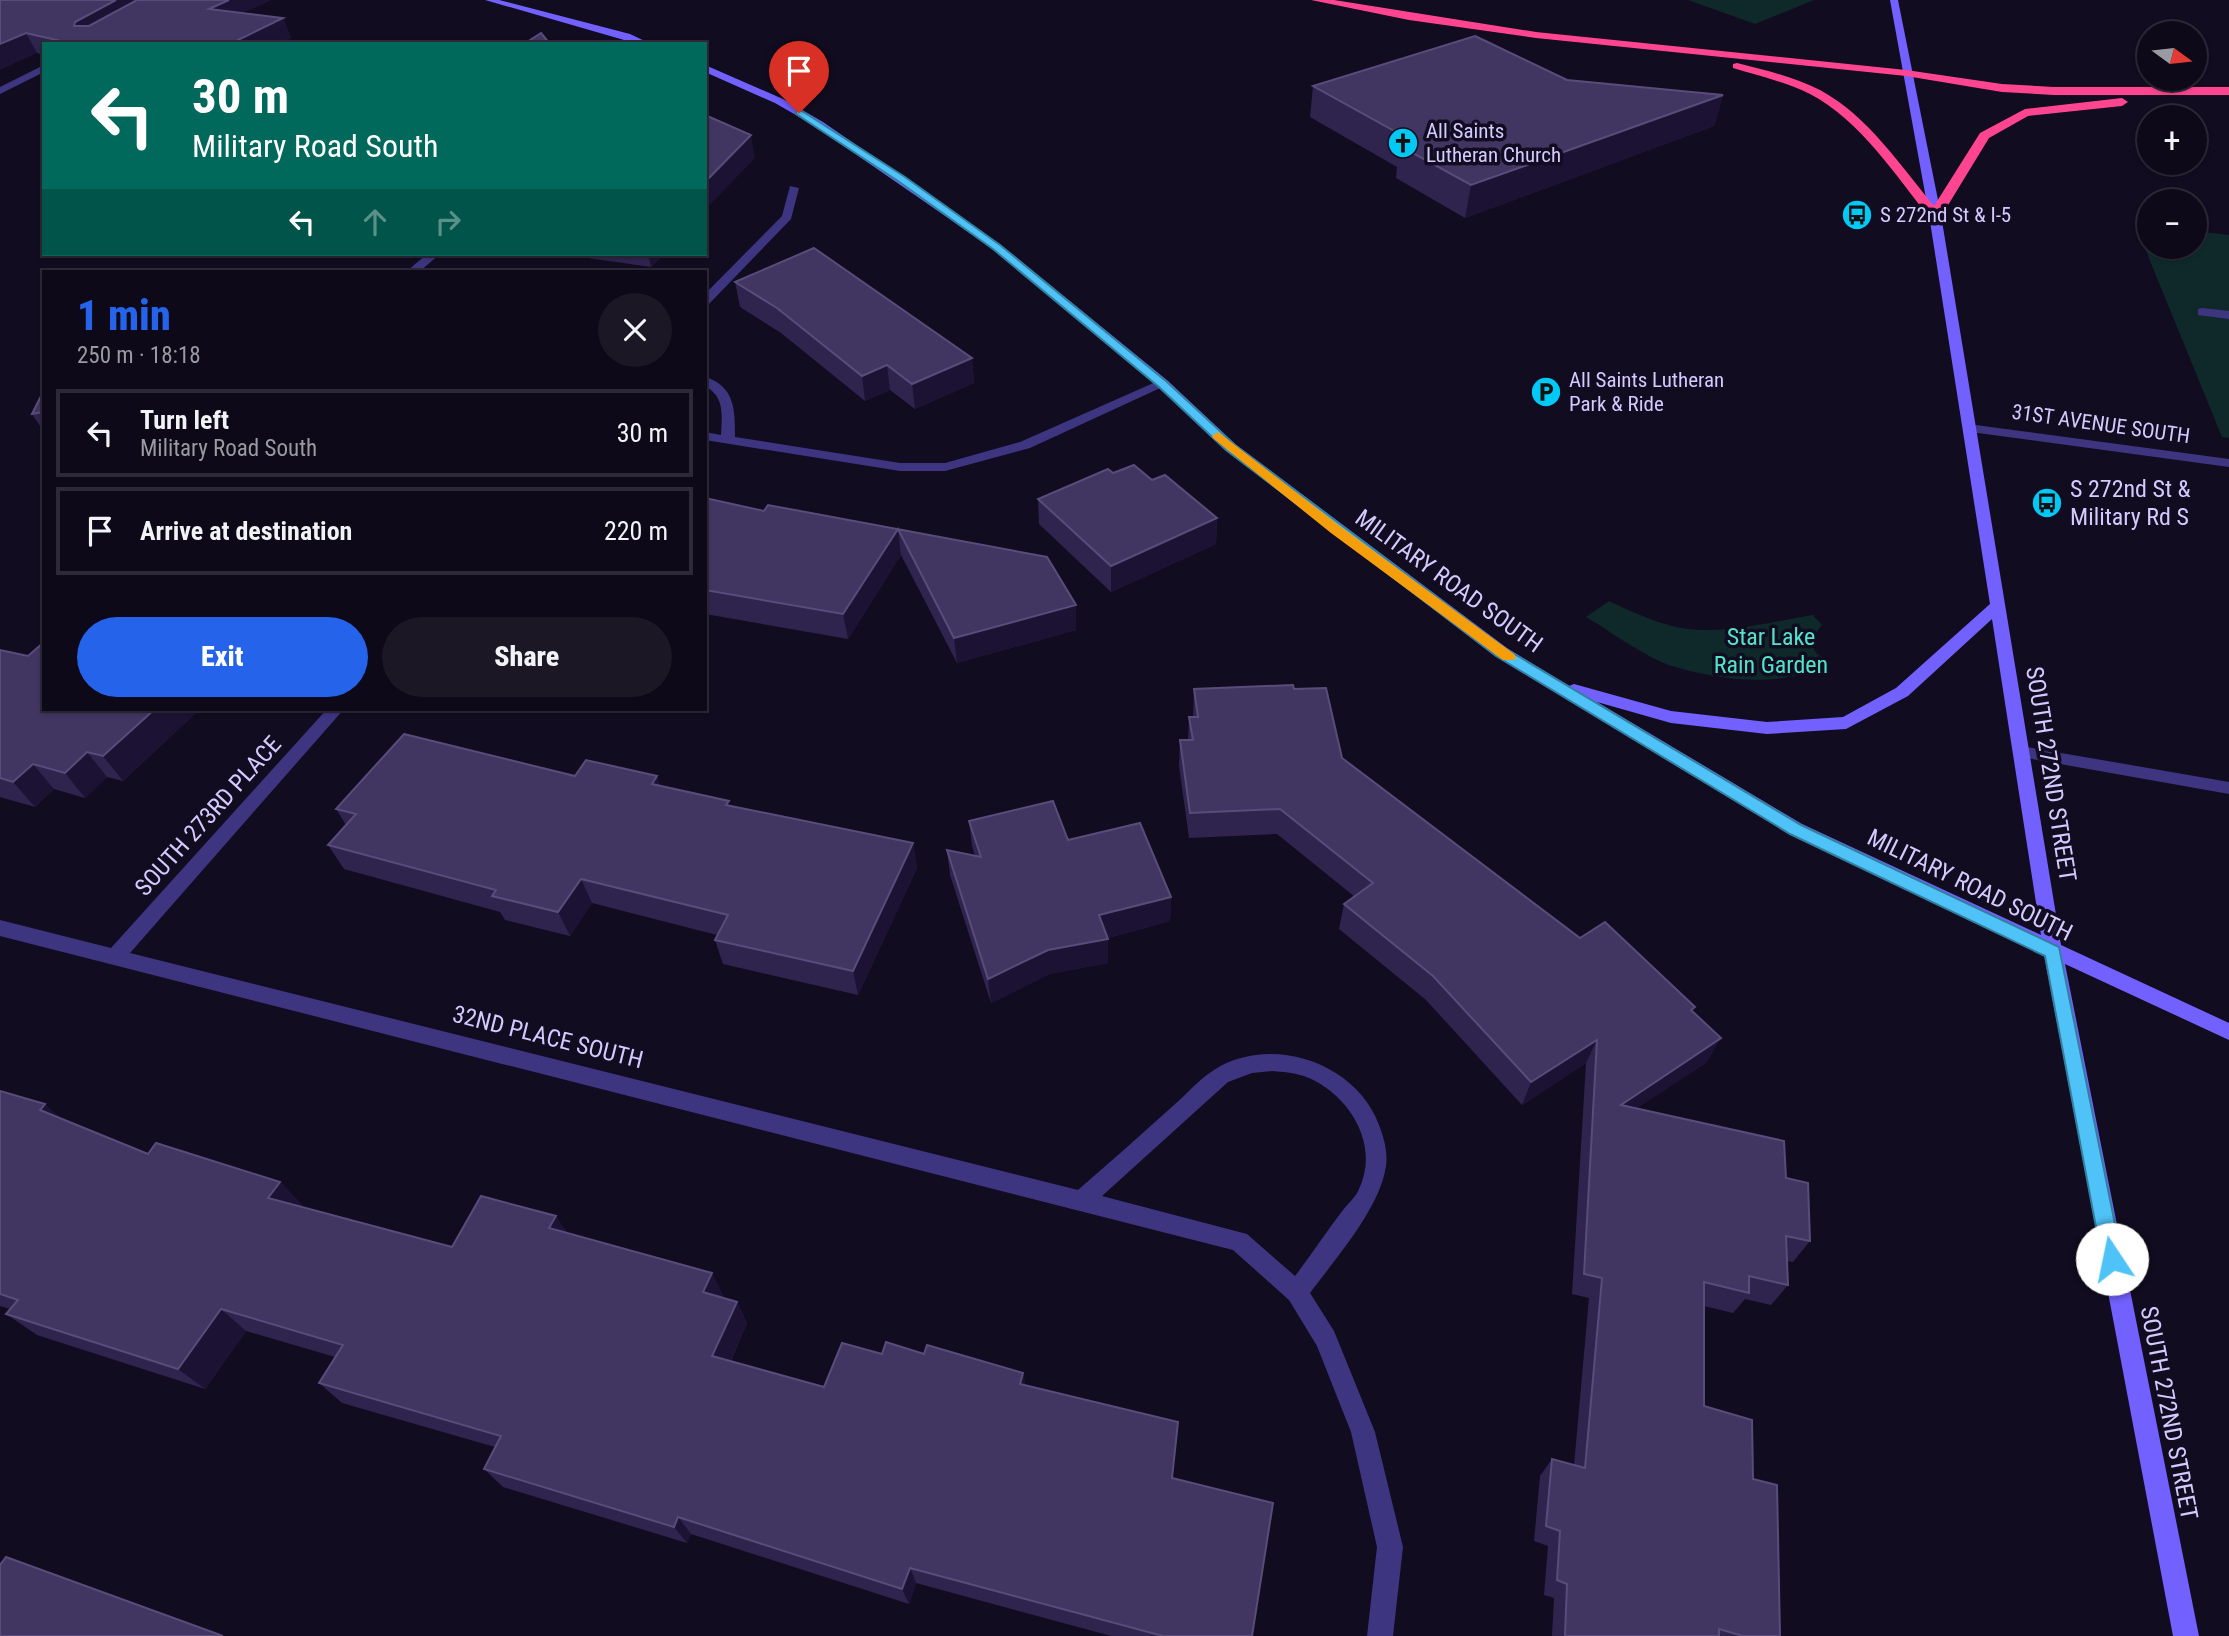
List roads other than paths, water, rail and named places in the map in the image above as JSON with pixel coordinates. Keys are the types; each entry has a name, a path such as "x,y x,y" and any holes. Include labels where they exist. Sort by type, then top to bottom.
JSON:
{"highway":[{"path":"1316,0 1409,17 1691,52 1906,73 2002,88 2229,91"},
{"path":"1691,52 1794,83 1823,97 1862,127 1935,215 1984,136 2025,113 2229,91"}],"main road":[{"path":"489,0 642,42"},
{"name":"SOUTH 272ND STREET","path":"1894,0 1935,215 2053,952 2186,1636"},
{"name":"MILITARY ROAD SOUTH","path":"707,69 779,101 902,179 1005,254 1163,384 1230,447 1336,530 1501,652 1796,829 2053,952 2229,1032"},
{"path":"1555,685 1671,717 1767,728 1846,723 1902,692 1997,606"}],"street":[{"path":"0,91 42,69"},
{"path":"707,299 788,217 794,188"},
{"path":"414,270 432,256"},
{"path":"2202,312 2229,315"},
{"path":"707,382 721,389 728,398 728,439"},
{"path":"707,436 900,467 945,467 1025,445 1163,384"},
{"name":"31ST AVENUE SOUTH","path":"1968,428 2229,463"},
{"name":"SOUTH 273RD PLACE","path":"117,955 334,711"},
{"path":"2021,752 2229,788"},
{"name":"32ND PLACE SOUTH","path":"0,928 117,955 1239,1241 1297,1292"},
{"path":"1083,1200 1221,1076 1245,1065 1272,1062 1301,1066 1328,1077 1350,1093 1366,1115 1375,1138 1377,1164 1371,1189 1297,1292 1326,1339 1363,1432 1390,1547 1380,1636"}],"place":[{"name":"All Saints Lutheran Church","path":"1403,143"},
{"name":"S 272nd St & I-5","path":"1857,215"},
{"name":"All Saints Lutheran Park & Ride","path":"1546,392"},
{"name":"S 272nd St & Military Rd S","path":"2047,503"}],"park label":[{"name":"Star Lake Rain Garden","path":"1771,651"}]}
